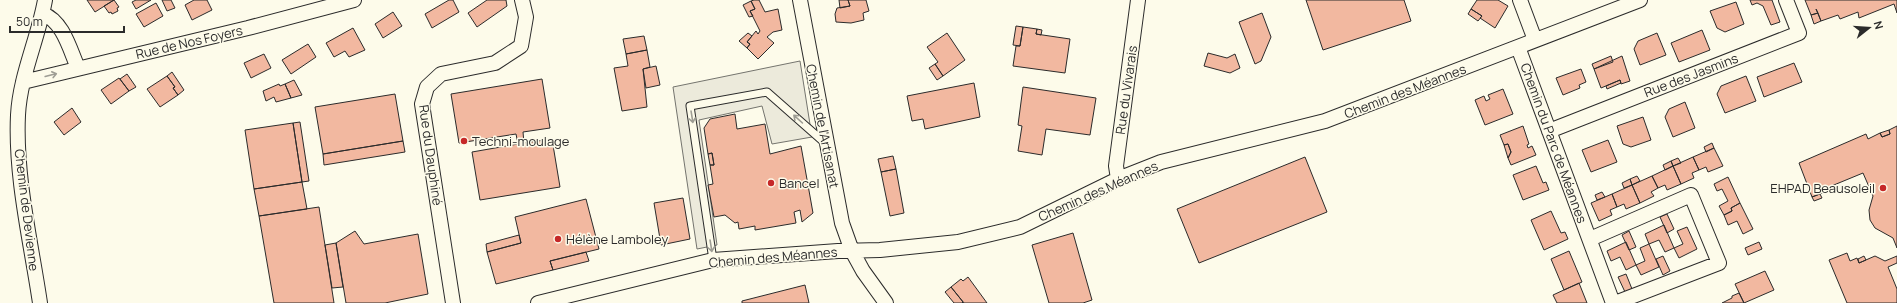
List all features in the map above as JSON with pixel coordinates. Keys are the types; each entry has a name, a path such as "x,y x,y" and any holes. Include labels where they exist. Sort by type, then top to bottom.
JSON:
{"street":[{"name":"Chemin de Devienne","path":"40,303 20,170 18,115 23,82 43,14 45,0"},
{"name":"Rue de Nos Foyers","path":"23,82 248,28 354,0"},
{"name":"Rue du Dauphiné","path":"453,303 422,104 427,87 441,74 495,63 521,46 526,17 522,0"},
{"name":"Chemin de l'Artisanat","path":"800,0 842,222 852,251 863,271 886,303"},
{"name":"Rue du Vivarais","path":"1118,179 1116,166 1138,0"},
{"path":"1520,0 1535,40"},
{"name":"Chemin des Méannes","path":"538,303 713,260 880,250 958,242 1020,227 1118,179 1161,162 1325,121 1640,0"},
{"name":"Rue des Jasmins","path":"1549,131 1799,33 1786,0"},
{"path":"43,14 48,16 60,28 78,68"},
{"name":"Chemin du Parc de Méannes","path":"1518,47 1549,131 1614,303 1718,263 1691,195 1590,239"}],"lane":[{"path":"713,260 690,106 767,92 827,145"}],"shaded area":[{"path":"800,61 812,137 772,144 762,106 699,120 717,245 697,249 673,87"}],"building":[{"path":"87,0 114,0 95,12"},
{"path":"114,0 119,7 117,8 118,11 112,14 111,12 109,13 104,6"},
{"path":"136,0 151,0 136,9 132,2"},
{"path":"162,0 171,0 175,8 167,11"},
{"path":"194,0 207,0 212,10 192,20 185,5"},
{"path":"449,0 453,0 459,12 432,28 425,14"},
{"path":"487,0 506,0 507,6 477,27 468,13"},
{"path":"759,0 765,12 778,9 782,30 773,32 767,37 774,43 758,59 747,48 750,44 747,42 756,31 758,34 760,31 750,11 755,9 751,1"},
{"path":"839,0 848,0 850,6 840,8"},
{"path":"848,0 866,0 869,11 863,13 864,20 851,23 836,22 835,14 837,8 850,6"},
{"path":"1306,0 1404,0 1411,21 1323,50"},
{"path":"1477,0 1498,0 1508,6 1495,28 1480,18 1482,16 1471,9"},
{"path":"1750,0 1772,0 1780,22 1771,25 1763,6 1757,3 1752,5"},
{"path":"1805,0 1897,0 1897,13 1894,4 1859,18 1858,12 1840,19 1838,15 1821,21 1818,13 1811,15"},
{"path":"751,1 755,9 750,11 753,16 749,17 743,5"},
{"path":"1736,2 1744,24 1725,32 1717,28 1710,11"},
{"path":"156,3 163,16 144,27 136,14"},
{"path":"1471,9 1482,16 1478,21 1468,14"},
{"path":"393,12 402,26 383,38 375,24"},
{"path":"1262,13 1271,37 1261,61 1255,64 1239,22"},
{"path":"1818,13 1821,21 1814,24 1811,15"},
{"path":"1016,26 1023,27 1020,46 1013,45"},
{"path":"1023,27 1037,29 1036,34 1070,39 1065,73 1013,66 1016,46 1020,46"},
{"path":"353,28 365,50 349,57 345,51 334,57 326,43"},
{"path":"1037,29 1042,30 1041,35 1036,34"},
{"path":"1702,30 1710,50 1679,62 1671,43"},
{"path":"748,33 752,36 747,42 750,44 747,48 739,41"},
{"path":"947,33 965,60 943,76 935,64 938,62 927,47"},
{"path":"1657,33 1666,55 1640,65 1634,49 1638,41"},
{"path":"644,36 647,50 626,54 623,39"},
{"path":"308,44 316,57 291,74 282,60"},
{"path":"647,50 650,67 643,69 647,107 622,111 614,68 628,66 626,54"},
{"path":"1208,53 1227,58 1235,54 1240,68 1230,73 1204,66"},
{"path":"264,54 271,68 251,78 244,63"},
{"path":"1611,56 1613,62 1594,69 1592,64"},
{"path":"1622,56 1630,81 1621,84 1620,80 1601,88 1594,69"},
{"path":"1794,63 1802,82 1764,97 1757,77"},
{"path":"935,64 943,76 937,80 929,68"},
{"path":"656,66 660,85 646,88 643,69"},
{"path":"1581,69 1586,82 1579,85 1580,88 1563,95 1556,78"},
{"path":"172,72 184,90 178,95 173,88 175,87 167,76"},
{"path":"127,74 136,87 129,91 120,79"},
{"path":"167,76 175,87 173,88 178,95 160,107 147,89"},
{"path":"1746,76 1756,101 1725,113 1717,94 1721,86"},
{"path":"119,78 129,91 111,104 101,90"},
{"name":"Techni-moulage","path":"542,79 550,128 523,132 524,143 552,139 560,187 480,200 472,152 518,144 516,134 459,143 451,94"},
{"path":"294,80 302,95 291,98 285,84"},
{"path":"1620,80 1621,83 1607,89 1606,86"},
{"path":"974,83 980,117 925,129 923,119 912,121 907,96"},
{"path":"279,84 280,86 285,84 291,98 276,102 274,97 266,101 263,91"},
{"path":"1023,87 1096,98 1090,135 1046,129 1042,155 1018,151 1022,126 1018,125"},
{"path":"1503,89 1513,114 1485,125 1475,100 1484,96 1486,101 1490,99 1488,95"},
{"path":"395,94 403,141 323,154 315,107"},
{"path":"1685,102 1695,128 1673,137 1665,117 1669,109"},
{"path":"72,108 81,122 64,135 54,122"},
{"path":"735,114 737,129 765,124 770,154 801,146 813,213 802,222 800,210 794,212 796,223 755,230 755,226 739,229 738,222 735,223 725,215 714,217 708,185 713,184 710,165 714,165 712,153 708,154 704,128 710,119"},
{"path":"1643,117 1651,140 1631,147 1623,144 1617,126"},
{"path":"300,122 309,181 302,182 293,123"},
{"path":"293,123 302,182 254,189 245,130"},
{"path":"1523,126 1529,144 1527,145 1528,148 1532,146 1536,155 1511,165 1508,158 1511,152 1508,144 1504,145 1500,135"},
{"name":"EHPAD Beausoleil","path":"1897,126 1897,248 1893,238 1875,228 1870,220 1869,210 1873,196 1863,173 1829,187 1830,190 1812,197 1799,163 1866,134 1868,139 1880,133 1882,137 1890,134 1889,130"},
{"path":"1889,130 1890,134 1882,137 1880,133"},
{"path":"1608,140 1617,162 1591,172 1582,150"},
{"path":"403,141 405,152 324,165 323,154"},
{"path":"1712,143 1714,148 1706,152 1704,147"},
{"path":"1508,144 1511,152 1508,158 1504,145"},
{"path":"1714,148 1723,166 1708,172 1706,167 1699,170 1693,157"},
{"path":"712,153 714,165 710,165 708,154"},
{"path":"893,156 896,169 881,172 878,159"},
{"path":"1305,157 1327,212 1199,263 1177,209"},
{"path":"1693,157 1699,170 1692,173 1694,178 1681,184 1673,166"},
{"path":"1678,158 1681,163 1673,166 1671,161"},
{"path":"1671,161 1673,166 1665,170 1663,165"},
{"path":"1536,166 1543,183 1546,182 1549,190 1523,200 1513,175"},
{"path":"1673,166 1681,184 1667,190 1665,185 1658,188 1652,176"},
{"path":"896,169 904,213 890,216 881,172"},
{"path":"1637,176 1640,181 1632,185 1630,179"},
{"path":"1652,176 1658,188 1651,192 1654,196 1640,203 1632,185"},
{"path":"1728,177 1740,203 1731,208 1732,211 1724,215 1719,206 1728,201 1722,189 1717,191 1714,184"},
{"path":"1630,179 1632,185 1624,188 1622,183"},
{"path":"302,182 307,209 259,216 254,189"},
{"path":"1632,185 1640,203 1626,209 1624,204 1617,207 1612,194"},
{"path":"1602,192 1605,197 1597,200 1595,195"},
{"path":"1612,194 1617,207 1610,210 1612,215 1599,221 1591,203"},
{"path":"1820,194 1822,198 1814,201 1812,197"},
{"path":"683,198 690,239 661,245 654,203"},
{"name":"Hélène Lamboley","path":"586,199 599,249 550,261 553,270 496,284 487,252 521,243 515,217"},
{"path":"1740,203 1753,229 1743,234 1737,221 1728,225 1724,215 1732,211 1731,208"},
{"path":"319,207 334,303 274,303 259,216"},
{"path":"1551,211 1561,233 1565,232 1568,239 1544,250 1531,220"},
{"path":"1667,214 1674,229 1667,233 1660,217"},
{"path":"1664,225 1674,248 1665,252 1659,240 1649,244 1645,234"},
{"path":"1687,227 1697,249 1679,258 1674,248 1683,244 1677,231"},
{"path":"355,231 364,244 418,234 428,294 385,303 346,303 336,243"},
{"path":"1629,231 1636,247 1629,250 1622,235"},
{"path":"1073,233 1092,300 1083,303 1049,303 1032,245"},
{"path":"519,235 521,243 487,252 486,244"},
{"path":"1626,242 1636,265 1626,270 1620,257 1611,261 1607,251"},
{"path":"1759,242 1762,249 1748,255 1745,248"},
{"path":"336,243 343,287 332,288 325,245"},
{"path":"1649,244 1659,267 1641,275 1636,265 1645,261 1640,248"},
{"path":"1569,251 1582,282 1564,290 1551,259"},
{"path":"586,252 589,261 553,270 550,261"},
{"path":"1847,253 1850,261 1857,258 1859,263 1875,256 1885,261 1897,256 1897,263 1888,267 1897,289 1897,303 1847,303 1829,260"},
{"path":"1663,256 1670,271 1663,275 1656,259"},
{"path":"1864,256 1866,260 1859,263 1858,259"},
{"path":"1765,271 1774,290 1744,303 1735,284"},
{"path":"1626,274 1632,289 1625,292 1618,277"},
{"path":"968,277 987,303 964,303 951,287 961,279 963,281"},
{"path":"1579,283 1587,303 1557,303 1553,295"},
{"path":"805,285 809,303 742,303 742,301"},
{"path":"951,287 963,302 962,303 954,303 945,292"},
{"path":"1739,293 1744,303 1722,303 1732,298 1732,296"}],"place":[{"name":"Techni-moulage","path":"464,141"},
{"name":"Bancel","path":"771,183"},
{"name":"EHPAD Beausoleil","path":"1883,188"},
{"name":"Hélène Lamboley","path":"558,239"}]}
